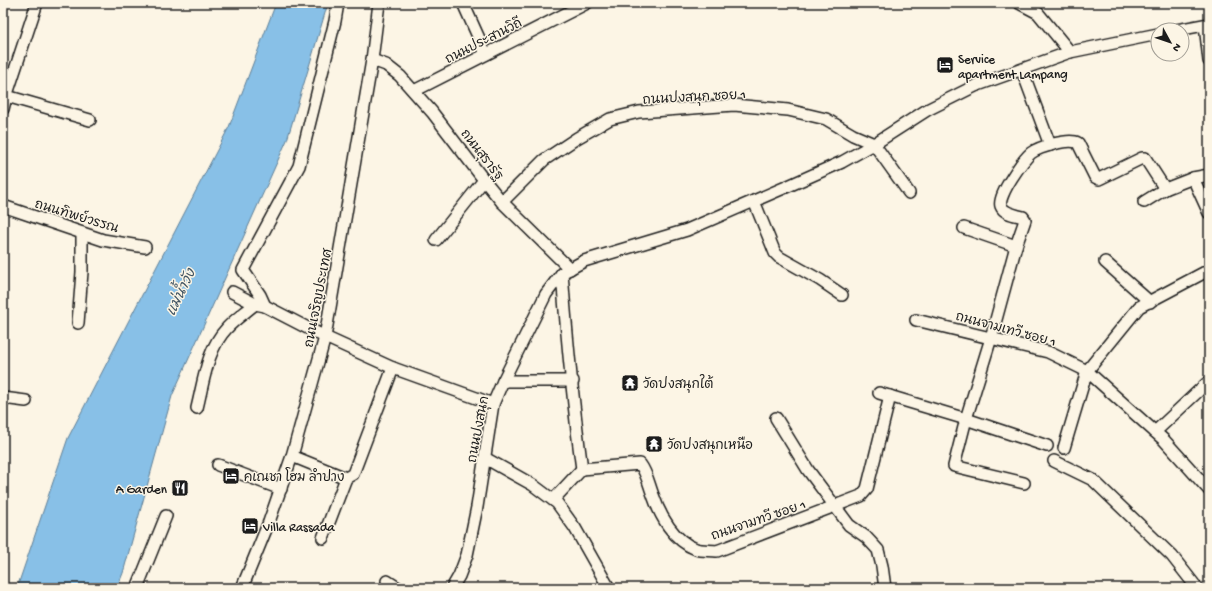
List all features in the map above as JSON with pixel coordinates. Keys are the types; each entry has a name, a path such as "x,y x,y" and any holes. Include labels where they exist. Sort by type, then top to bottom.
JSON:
{"street":[{"path":"3,109 4,96 37,3"},
{"path":"260,305 260,295 242,270 299,166 335,21 338,3"},
{"name":"ถนนเจริญประเทศ","path":"242,588 269,522 292,456 325,337 372,60 379,3"},
{"path":"463,3 486,54"},
{"name":"ถนนประสานวิถี","path":"414,91 542,27 586,3"},
{"path":"1020,3 1038,13 1070,52"},
{"path":"1190,27 1207,24 1209,61"},
{"path":"553,500 582,469 568,346 566,271 584,262 687,230 842,162 874,144 927,110 975,86 1070,52 1150,36"},
{"name":"ถนนสุรารัฐ","path":"372,60 386,65 400,76 414,91 502,202 566,271"},
{"path":"1022,70 1050,145"},
{"path":"4,96 90,120"},
{"name":"ถนนปงสนุก ซอย 1","path":"502,202 544,160 577,138 610,119 640,112 734,106 788,110 826,119 853,135 874,144"},
{"path":"1024,483 954,466 966,419 992,338 1016,246 1025,220 1023,217 1007,212 1003,209 1001,205 1004,191 1035,150 1074,140 1078,143 1095,177 1099,179 1142,158 1145,158 1165,189"},
{"path":"874,144 909,193"},
{"path":"1144,202 1165,189 1193,178 1209,175"},
{"path":"1193,178 1209,213"},
{"path":"436,240 484,180"},
{"path":"754,201 775,253 779,257 820,280 842,295"},
{"name":"ถนนทิพย์วรรณ","path":"3,206 103,240 145,247"},
{"path":"964,228 1016,246"},
{"path":"78,323 82,272 82,233"},
{"path":"1105,262 1150,302"},
{"path":"1064,448 1087,371 1139,308 1209,270"},
{"name":"ถนนปงสนุก","path":"452,588 459,576 467,555 477,507 493,404 546,294 566,271"},
{"path":"232,292 393,368 493,404"},
{"path":"197,408 210,356 216,341 235,320 260,305"},
{"name":"ถนนจามเทวี ซอย 1","path":"916,320 1048,352 1087,371 1154,432 1209,490"},
{"path":"323,538 346,478 353,474 393,368"},
{"path":"504,380 573,381"},
{"path":"1154,432 1207,383"},
{"path":"879,393 966,419 1047,446"},
{"name":"ถนนจามทวี ซอย 1","path":"582,469 640,464 644,469 653,496 667,524 682,542 696,549 717,551 861,496 866,489 890,396"},
{"path":"3,398 26,401"},
{"path":"776,418 808,470 835,507 849,525 866,537 878,550 885,588"},
{"path":"292,456 346,478"},
{"path":"485,458 533,485 557,503 574,528 609,588"},
{"path":"1054,461 1092,480 1172,556 1197,588"},
{"path":"218,464 281,489"},
{"path":"137,588 166,516"},
{"path":"387,581 398,588"}],"water":[{"name":"แม่น้ำวัง","path":"276,3 328,3 287,140 172,396 123,573 117,588 17,588 68,438 229,127"}],"place":[{"name":"Service apartment Lampang","path":"945,65"},
{"name":"วัดปงสนุกใต้","path":"630,383"},
{"name":"วัดปงสนุกเหนือ","path":"654,444"},
{"name":"คเณชา โฮม ลำปาง","path":"231,476"},
{"name":"A Garden","path":"180,488"},
{"name":"Villa Rassada","path":"250,526"}]}
